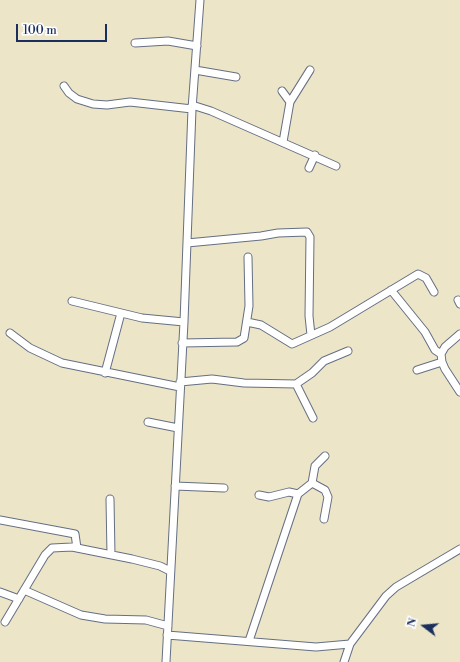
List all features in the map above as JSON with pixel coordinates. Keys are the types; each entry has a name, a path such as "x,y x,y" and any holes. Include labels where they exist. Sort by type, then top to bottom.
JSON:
{"street":[{"path":"166,662 184,322 192,107 200,0"},
{"path":"135,43 168,41 197,46"},
{"path":"195,70 236,77"},
{"path":"283,142 290,102 310,70"},
{"path":"64,86 69,93 77,99 93,104 107,105 130,102 192,107 211,111 315,155 336,166"},
{"path":"282,91 290,102"},
{"path":"309,168 315,155"},
{"path":"187,243 278,233 307,232 310,237 308,296 311,335"},
{"path":"182,343 241,341 244,338 249,306 248,257"},
{"path":"247,322 261,325 272,330 283,340 292,344 330,327 418,274 426,278 434,292"},
{"path":"391,290 425,332 435,350 441,354"},
{"path":"72,301 121,313 164,321 184,322"},
{"path":"105,373 121,313"},
{"path":"10,333 30,348 62,364 105,373 180,385 212,379 244,383 296,384 312,373 324,362 348,351"},
{"path":"460,334 441,354 442,362 449,378 460,392"},
{"path":"417,370 442,362"},
{"path":"296,384 313,418"},
{"path":"148,422 178,428"},
{"path":"249,641 298,494 312,483 315,466 326,456"},
{"path":"312,483 325,490 328,497 324,519"},
{"path":"175,486 224,488"},
{"path":"259,495 269,497 289,492 298,494"},
{"path":"110,499 111,555"},
{"path":"0,520 75,534 77,548"},
{"path":"5,622 45,555 52,548 64,546 77,548 160,566 170,571"},
{"path":"344,662 350,644 386,596 396,587 460,549"},
{"path":"160,566 171,562"},
{"path":"24,590 81,615 105,619 146,620 168,626"},
{"path":"0,592 19,599"},
{"path":"167,635 316,647 350,644"}]}
